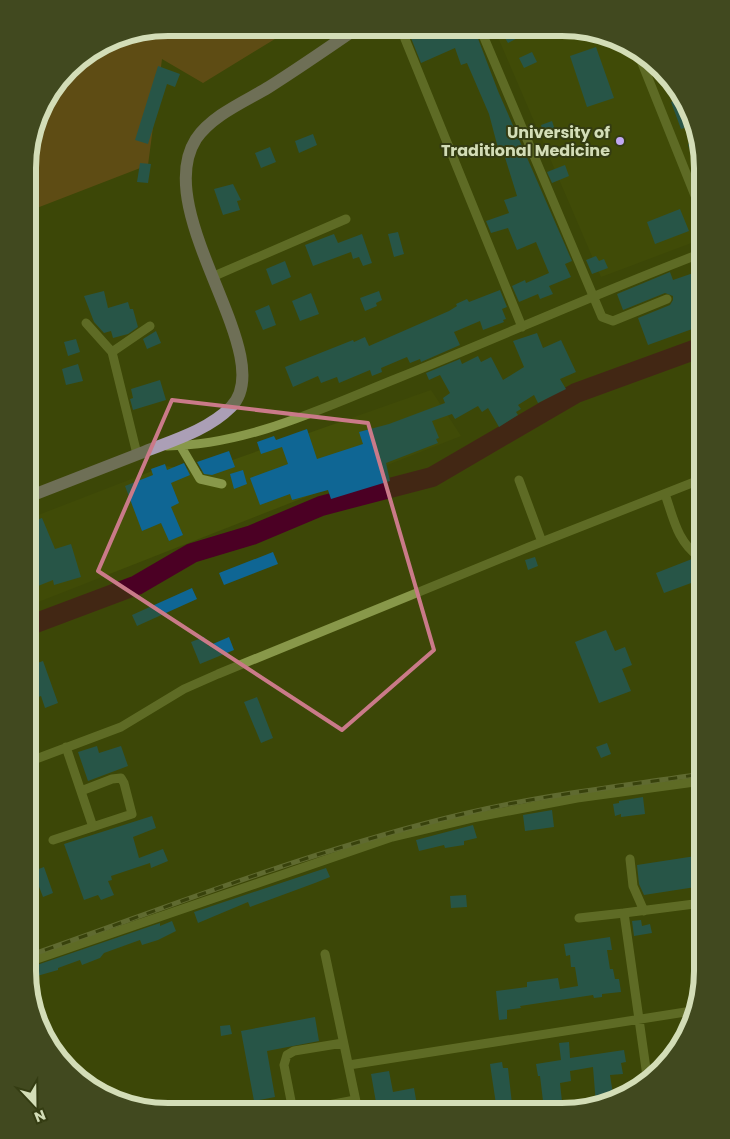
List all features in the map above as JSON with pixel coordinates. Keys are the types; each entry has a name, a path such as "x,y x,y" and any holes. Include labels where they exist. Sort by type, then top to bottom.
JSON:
{"main road":[{"path":"36,494 159,446 204,426 232,406 240,396 243,380 241,352 212,277 191,215 186,167 189,152 210,124 345,36"}],"street":[{"path":"404,36 522,327"},
{"path":"483,36 602,317 609,321 667,299"},
{"path":"643,64 694,193"},
{"path":"212,277 346,219"},
{"path":"159,446 224,441 251,434 319,410 522,327 592,296 694,256"},
{"path":"86,323 112,352 137,454"},
{"path":"112,352 150,326"},
{"path":"180,445 200,479 222,484"},
{"path":"519,480 542,542"},
{"path":"36,759 121,727 184,689 218,674 694,482"},
{"path":"665,494 683,541 687,548 694,553"},
{"path":"66,747 93,827"},
{"path":"53,840 132,814 121,778 112,779 81,791"},
{"path":"36,959 392,837 472,818 576,798 693,782"},
{"path":"630,859 633,886 644,911"},
{"path":"579,918 693,903"},
{"path":"624,913 646,1072"},
{"path":"325,954 357,1103"},
{"path":"349,1065 688,1012"},
{"path":"291,1103 284,1065 287,1055 294,1051 343,1043"},
{"path":"340,1103 356,1100"}],"highlighted area":[{"path":"172,400 368,423 434,650 342,730 98,571"}],"shaded area":[{"path":"280,36 203,83 162,59 148,165 36,208 37,151 46,117 63,88 81,69 95,58 125,43 151,37"},
{"name":"University of Traditional Medicine","path":"497,36 579,37 613,46 642,63 655,75 667,88 684,117 691,142 694,168 694,242 601,277"},
{"path":"431,390 461,436 36,603 36,516 165,466 201,471"}],"building":[{"path":"416,36 477,36 498,91 572,261 565,264 571,277 549,286 553,294 540,299 538,294 519,302 512,286 525,280 526,283 549,273 536,242 517,250 508,228 491,233 486,221 509,213 504,200 517,196 503,151 499,152 489,114 467,63 461,65 455,48 421,63 411,38"},
{"path":"504,36 522,36 508,43"},
{"path":"596,47 614,98 587,107 570,56"},
{"path":"532,52 537,62 524,68 519,58"},
{"path":"158,66 180,74 175,87 167,84 148,144 135,140"},
{"path":"675,100 676,102 687,127 681,129 671,102"},
{"path":"552,121 556,133 545,137 541,125"},
{"path":"313,134 317,145 299,153 295,141"},
{"path":"691,141 693,157 688,145"},
{"path":"270,147 276,162 261,168 255,153"},
{"path":"140,163 151,164 148,183 137,182"},
{"path":"565,165 569,176 552,183 547,172"},
{"path":"233,184 241,200 237,201 240,210 223,215 214,189"},
{"path":"680,209 689,231 655,244 647,222"},
{"path":"398,232 404,254 394,257 388,234"},
{"path":"334,234 338,243 362,234 372,263 363,266 359,257 353,259 351,252 313,266 305,245"},
{"path":"596,256 599,261 604,259 608,268 592,274 586,260"},
{"path":"285,261 291,277 272,285 266,269"},
{"path":"670,272 673,280 694,273 694,328 648,345 638,318 670,305 673,296 665,293 623,310 617,294"},
{"path":"500,290 507,307 502,309 506,319 503,320 504,322 483,330 480,321 454,332 460,345 421,362 420,359 410,363 407,357 381,368 382,372 372,376 370,370 339,383 337,377 321,383 318,376 293,387 285,367 365,337 369,346 449,311 457,306 456,304 467,299 469,302"},
{"path":"104,291 108,308 128,302 130,309 133,309 138,327 128,334 113,338 111,331 104,333 94,322 84,296"},
{"path":"379,291 382,300 376,303 377,306 365,311 360,298"},
{"path":"311,293 319,314 300,321 292,301"},
{"path":"269,305 276,325 263,330 255,311"},
{"path":"156,331 161,343 147,349 143,339"},
{"path":"537,333 543,348 561,340 576,372 560,379 566,389 538,403 534,395 518,405 521,409 516,412 518,415 499,427 488,408 482,412 478,406 455,419 452,414 432,421 439,438 436,439 438,443 386,463 390,481 331,499 328,490 292,500 290,494 260,505 250,478 288,464 282,447 261,454 257,442 274,436 276,440 307,429 317,459 363,444 359,432 389,424 445,403 443,398 450,393 440,375 429,380 426,373 460,359 462,364 478,356 481,362 491,357 503,380 524,367 513,341"},
{"path":"76,339 80,352 68,356 64,342"},
{"path":"78,364 83,381 66,385 62,369"},
{"path":"160,380 166,400 133,410 130,399 133,398 131,389"},
{"path":"229,451 235,467 212,475 204,474 197,462"},
{"path":"184,463 190,475 171,483 179,503 171,507 183,535 169,541 161,523 142,531 125,486 153,475 151,469 165,464 167,470"},
{"path":"243,470 247,484 234,489 230,474"},
{"path":"42,518 55,549 71,544 81,577 54,585 53,580 36,587 36,520"},
{"path":"273,552 278,564 224,585 219,573"},
{"path":"535,557 538,566 528,570 525,560"},
{"path":"692,559 694,560 693,582 664,593 656,573"},
{"path":"192,588 197,599 137,626 132,615"},
{"path":"606,630 615,651 625,647 632,665 622,669 631,691 599,703 575,642"},
{"path":"204,637 208,646 229,637 234,650 200,664 191,642"},
{"path":"43,661 58,703 45,708 41,696 36,698 36,663"},
{"path":"257,697 273,738 261,743 244,702"},
{"path":"607,743 611,754 601,758 596,747"},
{"path":"97,746 99,753 121,746 128,766 88,781 78,752"},
{"path":"643,797 645,814 621,817 621,814 615,816 613,804 619,803 619,801"},
{"path":"552,810 554,827 525,831 523,815"},
{"path":"152,816 156,828 133,837 139,858 163,849 168,861 151,868 150,863 111,876 112,880 108,881 114,895 101,900 98,895 84,900 64,844"},
{"path":"473,825 477,838 464,841 464,845 445,848 444,845 419,851 416,840"},
{"path":"693,856 693,887 644,895 639,884 637,865"},
{"path":"44,867 53,893 43,897 36,879 36,870"},
{"path":"326,868 330,877 250,907 248,902 198,923 194,912"},
{"path":"466,895 467,907 451,908 450,896"},
{"path":"641,920 642,926 650,924 652,933 634,936 632,921"},
{"path":"172,921 176,931 142,945 140,940 104,953 100,958 82,965 80,960 58,968 58,970 37,976 36,965 160,923 160,926"},
{"path":"610,937 612,950 607,950 610,969 613,969 615,979 619,979 621,992 602,994 602,997 594,998 593,995 520,1006 521,1008 507,1010 507,1019 499,1020 496,991 527,987 527,982 558,978 560,989 578,986 575,967 571,967 570,955 566,956 564,944"},
{"path":"315,1017 319,1041 267,1051 275,1097 254,1101 241,1031"},
{"path":"230,1025 232,1034 221,1036 220,1026"},
{"path":"569,1042 570,1058 624,1050 626,1062 621,1063 623,1074 610,1075 613,1093 595,1098 593,1067 570,1071 571,1081 560,1083 562,1103 522,1103 543,1101 540,1076 538,1076 536,1064 561,1060 559,1043"},
{"path":"502,1062 503,1068 508,1068 512,1103 496,1103 490,1064"},
{"path":"389,1071 393,1092 414,1088 417,1103 376,1103 371,1074"}],"waterway":[{"path":"36,623 137,585 192,553 252,535 321,506 432,477 576,393 694,350"}],"railway":[{"path":"36,953 244,879 408,828 522,801 693,775"}],"place":[{"name":"University of Traditional Medicine","path":"620,141"}]}
